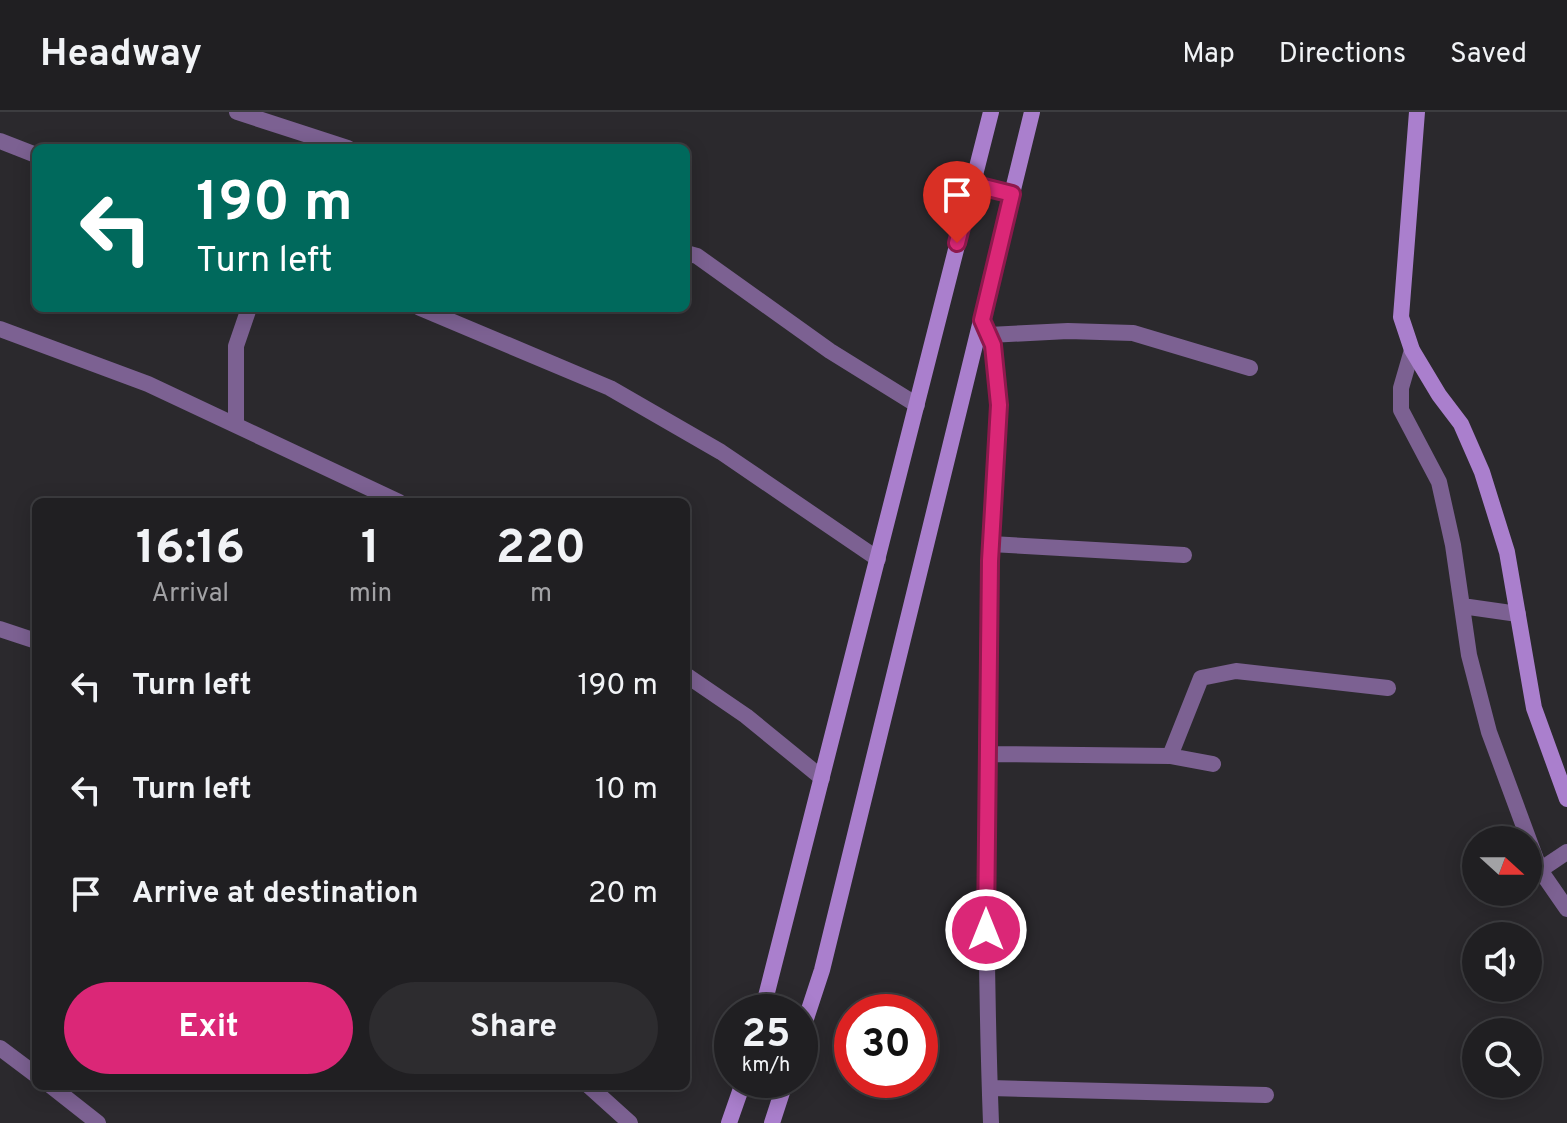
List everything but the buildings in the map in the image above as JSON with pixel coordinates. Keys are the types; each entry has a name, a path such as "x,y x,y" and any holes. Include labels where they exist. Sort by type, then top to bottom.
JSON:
{"main road":[{"path":"767,994 991,112"},
{"path":"814,994 986,328 1012,194 1032,112"},
{"path":"1417,112 1401,317 1412,350 1461,424 1482,472 1507,552 1534,708 1567,799"},
{"path":"972,184 1012,194"},
{"path":"729,1123 738,1098"},
{"path":"772,1123 780,1098"}],"street":[{"path":"237,112 336,144"},
{"path":"0,141 32,153"},
{"path":"690,254 697,256 830,351 917,405"},
{"path":"236,425 236,346 248,312"},
{"path":"430,312 610,388 721,452 878,559"},
{"path":"991,1123 985,922 991,544 999,405 993,345 986,328 1133,333 1250,368"},
{"path":"0,329 148,384 391,498"},
{"path":"1412,350 1401,388 1401,410 1439,482 1453,545 1469,655 1489,732 1524,826"},
{"path":"991,544 1184,555"},
{"path":"1462,606 1518,614"},
{"path":"0,629 32,640"},
{"path":"1170,756 1201,678 1236,671 1388,688"},
{"path":"690,678 746,716 822,778"},
{"path":"987,754 1170,756 1213,764"},
{"path":"1542,869 1567,852"},
{"path":"1542,873 1567,909"},
{"path":"0,1048 32,1072"},
{"path":"990,1088 1266,1095"},
{"path":"56,1090 98,1123"},
{"path":"593,1090 630,1123"}],"route":[{"path":"957,243 972,184 1012,194 982,320 993,345 999,405 990,561 986,930"}]}
